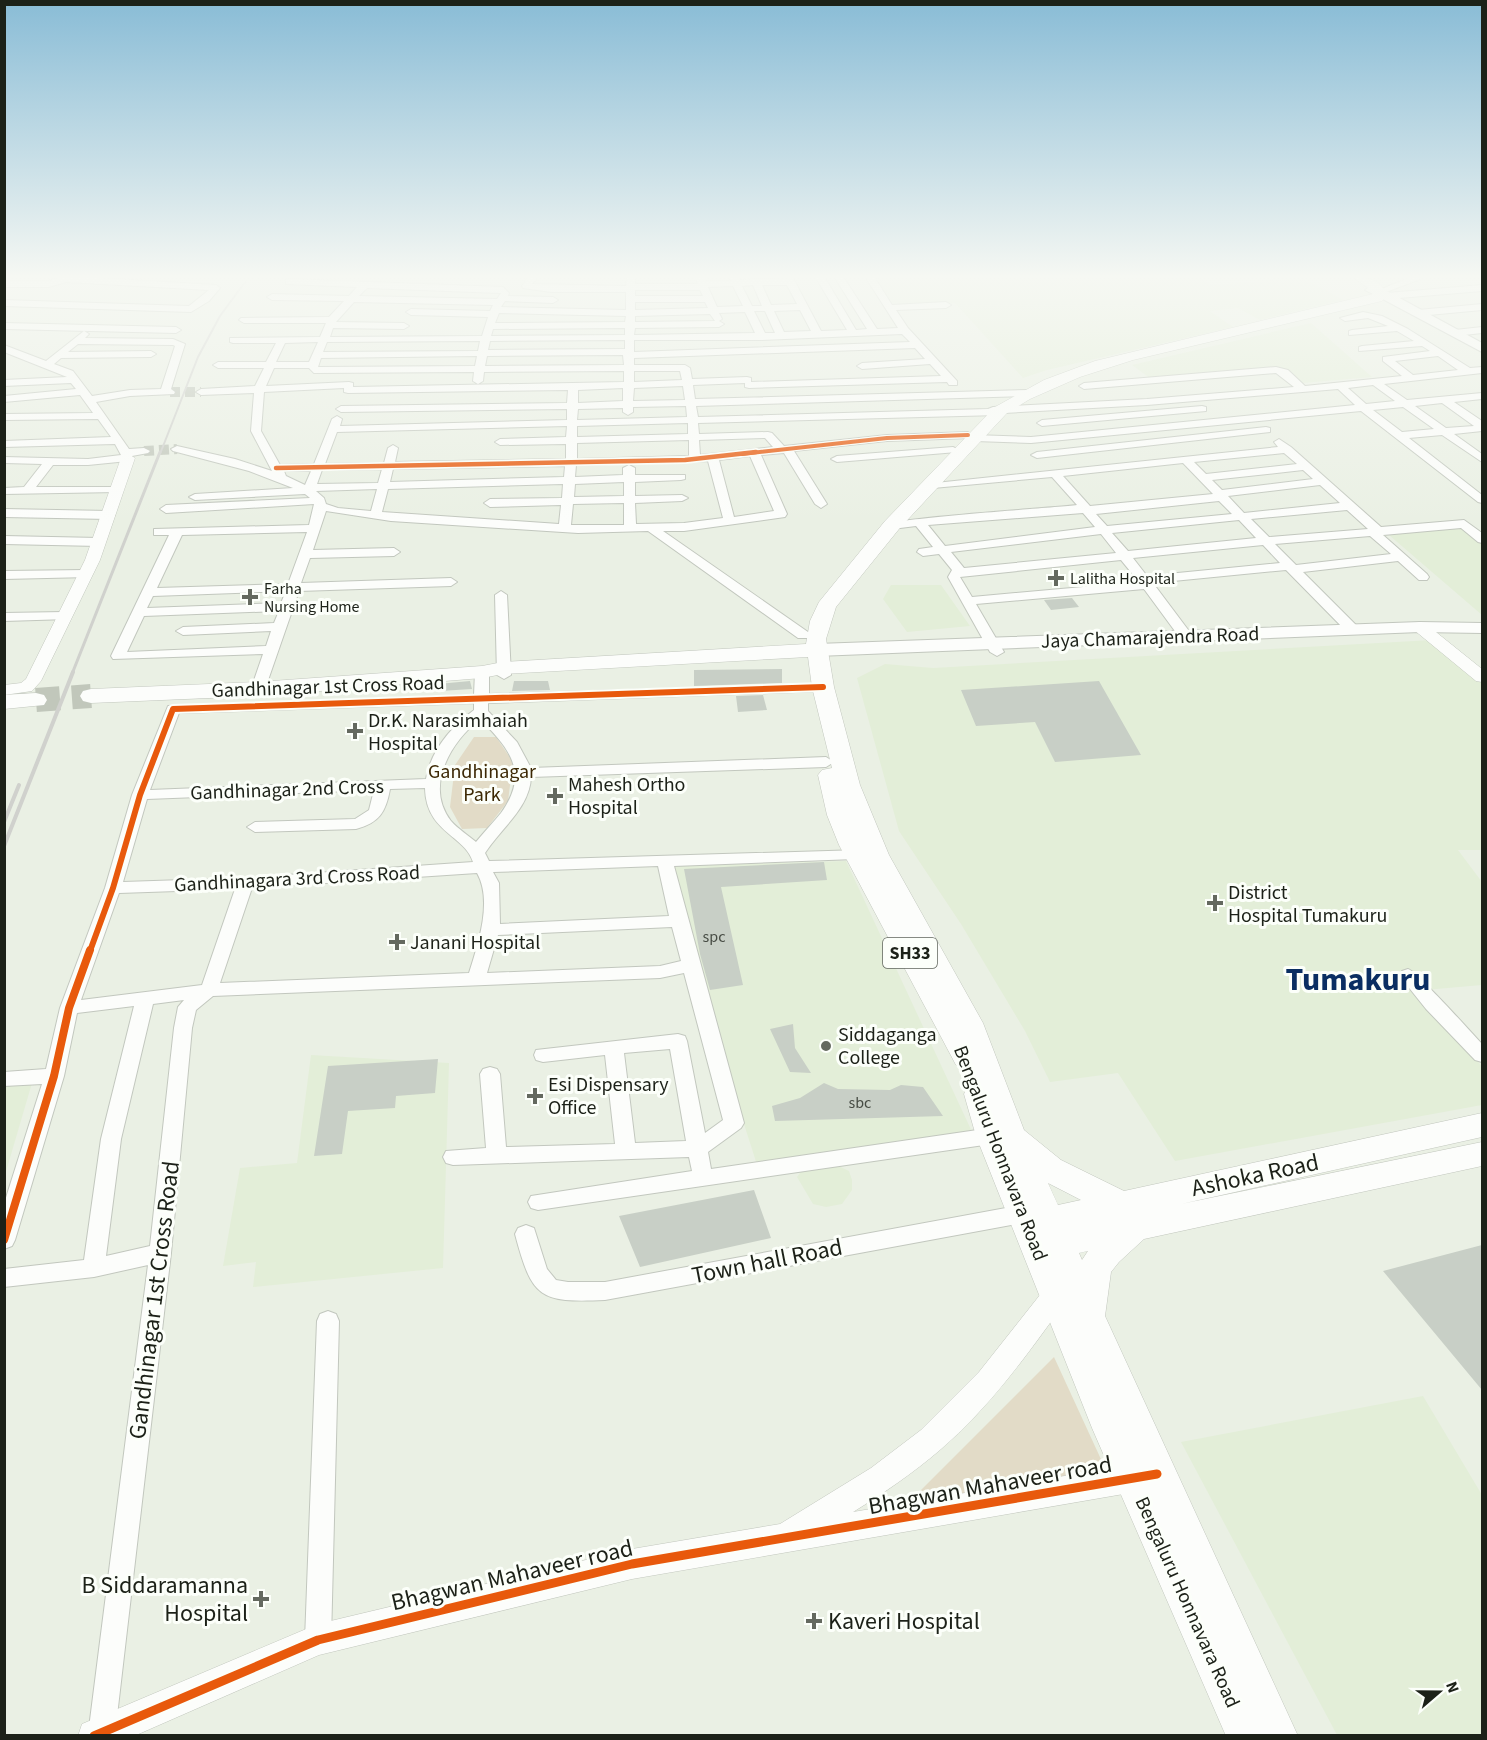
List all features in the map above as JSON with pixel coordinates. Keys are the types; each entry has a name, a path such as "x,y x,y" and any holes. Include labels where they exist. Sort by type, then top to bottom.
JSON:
{"main road":[{"path":"91,696 258,689 810,651 826,606 929,481 996,411 1022,393 1124,359"},
{"name":"Bengaluru Honnavara Road","path":"971,436 952,450 929,481 869,532 813,603 810,651 826,762 839,816 855,854 958,1040 1040,1227 1089,1319 1145,1476 1248,1736"},
{"name":"Jaya Chamarajendra Road","path":"810,651 994,648 1482,628"},
{"name":"Jaya Chamarajendra Road","path":"994,648 1185,635 1353,630 1482,634"},
{"name":"SH33","path":"816,688 848,785 876,855 962,1008 978,1043 1000,1135"},
{"path":"4,702 36,700"},
{"name":"Ashoka Road","path":"1129,1216 1482,1125"},
{"path":"1000,1135 1050,1169 1129,1216 1095,1268 1089,1319"},
{"name":"Ashoka Road","path":"1040,1227 1129,1216 1482,1154"},
{"name":"Bengaluru Honnavara Road","path":"1040,1227 1056,1294 1277,1736"}],"street":[{"path":"4,690 26,687 33,681 86,574 109,515 114,490 127,455 119,440 69,373 34,359"},
{"path":"48,364 54,359"},
{"path":"4,399 167,392 176,359"},
{"path":"221,361 312,359"},
{"path":"316,359 314,370 685,368 693,420 695,459"},
{"path":"310,489 359,359"},
{"path":"403,428 405,407 420,359"},
{"path":"468,426 474,407 482,359"},
{"path":"599,359 599,369"},
{"path":"628,359 630,528"},
{"path":"736,359 754,399"},
{"path":"1386,359 1411,378"},
{"path":"1449,359 1467,371"},
{"path":"271,361 259,391 256,431 284,476"},
{"path":"940,370 866,369 932,361 967,396"},
{"path":"1395,367 1453,362"},
{"path":"487,523 511,370"},
{"path":"204,487 318,469 695,459 784,449 848,429 996,411 1147,402 1340,386 1482,370"},
{"path":"1084,386 1281,371 1303,389"},
{"path":"1253,372 1304,415"},
{"path":"201,392 259,391 316,385 410,389 573,387 688,383 744,376 849,382 948,379"},
{"path":"4,383 75,380"},
{"path":"849,382 860,398"},
{"path":"1375,382 1482,459"},
{"path":"1340,386 1365,409 1482,500"},
{"path":"565,528 571,463 573,387"},
{"path":"341,409 506,407 1022,393"},
{"path":"334,429 693,420 1031,440 1482,396"},
{"path":"1445,400 1482,427"},
{"path":"1042,423 1289,401"},
{"path":"4,417 102,416"},
{"path":"1254,419 1351,506 1423,577"},
{"path":"1399,436 1482,427"},
{"path":"4,434 30,434 51,444 96,430"},
{"path":"1037,455 1266,430"},
{"path":"500,442 768,435 784,449 821,504"},
{"path":"4,444 119,440"},
{"path":"372,511 393,448"},
{"path":"177,449 284,476 310,489 320,503 336,511 372,511 398,506"},
{"path":"929,481 1055,474 1287,449"},
{"path":"837,459 952,450"},
{"path":"4,460 95,462 144,451"},
{"path":"490,502 630,499 729,520 781,514 754,452"},
{"path":"713,457 729,520"},
{"path":"666,537 683,512 680,460"},
{"path":"1186,460 1353,630"},
{"path":"27,491 49,462"},
{"path":"1203,478 1306,466"},
{"path":"1055,474 1147,582 1185,635"},
{"path":"195,497 381,486 681,477"},
{"path":"892,525 1088,510 1323,481"},
{"path":"4,491 114,490"},
{"path":"166,509 320,503"},
{"path":"258,689 314,528 320,503"},
{"path":"923,552 1102,530 1351,506"},
{"path":"372,511 391,517 565,528 651,528 683,512"},
{"path":"4,513 109,515"},
{"path":"919,522 960,571"},
{"path":"994,648 954,577 955,573 1266,541 1464,524 1482,539"},
{"path":"158,532 314,528"},
{"path":"651,528 666,537 810,651"},
{"path":"177,532 118,656 271,650"},
{"path":"4,540 99,542"},
{"path":"305,554 394,552"},
{"path":"969,602 1401,557"},
{"path":"4,575 86,574"},
{"path":"148,592 451,582"},
{"path":"476,979 491,930 491,883 480,860 444,822 432,794 437,763 443,751 482,705 496,672 501,595"},
{"path":"138,612 286,607"},
{"path":"4,617 64,616"},
{"path":"183,631 279,627"},
{"path":"1424,631 1482,677"},
{"name":"Gandhinagar 1st Cross Road","path":"141,795 174,709 482,705 816,688"},
{"path":"480,860 484,841 511,810 523,786 525,773 512,742 482,705"},
{"path":"525,773 826,762"},
{"name":"Gandhinagar 2nd Cross","path":"141,795 433,783"},
{"path":"255,827 357,824 377,814 383,785"},
{"path":"4,1240 54,1076 69,1008 112,888 141,795"},
{"name":"Gandhinagara 3rd Cross Road","path":"112,888 245,883 480,860 665,861 855,854"},
{"path":"453,1157 698,1149 734,1123 665,861"},
{"path":"209,990 245,883"},
{"path":"491,930 679,921"},
{"path":"69,1008 209,990 660,972 691,965"},
{"path":"1408,975 1432,1004 1482,1055"},
{"name":"Gandhinagar 1st Cross Road","path":"97,1734 160,1253 187,1007 209,990"},
{"path":"94,1268 111,1139 145,997"},
{"path":"543,1055 678,1041 703,1178"},
{"path":"614,1048 626,1152"},
{"path":"490,1074 497,1156"},
{"path":"4,1079 54,1076"},
{"path":"538,1202 1000,1135"},
{"name":"Town hall Road","path":"526,1234 536,1273 546,1287 565,1292 605,1291 1040,1227"},
{"path":"4,1278 94,1268 160,1253"},
{"path":"781,1539 910,1457 950,1422 973,1400 1056,1294"},
{"path":"318,1640 328,1321"},
{"name":"Bhagwan Mahaveer road","path":"97,1734 318,1640 632,1564 1145,1476"}],"shaded area":[{"path":"1006,359 1094,359 1047,370 1023,378"},
{"path":"1157,359 1352,359 1372,377 1303,383 1286,369 1151,379 1132,365"},
{"path":"1459,527 1482,545 1482,615 1389,535"},
{"path":"891,585 941,585 970,626 907,632 883,599"},
{"name":"District Hospital Tumakuru","path":"1432,640 1482,682 1482,850 1458,850 1482,882 1482,985 1425,990 1482,1067 1482,1105 1175,1161 1118,1073 1050,1082 1025,1031 961,924 899,831 857,678 885,664 933,668"},
{"name":"Siddaganga College","path":"846,861 974,1136 759,1171 690,955 673,866"},
{"path":"311,1055 449,1063 443,1268 253,1287 256,1262 223,1266 240,1168 297,1163"},
{"path":"32,1083 5,1175 5,1085"},
{"path":"834,1164 849,1171 852,1190 842,1204 826,1207 813,1204 797,1177 803,1169"},
{"path":"1423,1396 1482,1495 1482,1735 1337,1735 1181,1442"}],"green space":[{"name":"Gandhinagar Park","path":"474,737 496,737 513,762 508,801 487,828 462,829 450,807 455,765"},
{"path":"1054,1357 1105,1468 905,1506"}],"building":[{"path":"1072,598 1079,607 1051,610 1044,600"},
{"path":"782,669 782,683 694,686 694,670"},
{"path":"470,681 472,689 440,691 438,684"},
{"path":"514,681 548,681 550,690 512,691"},
{"path":"1099,681 1141,755 1055,762 1035,722 976,726 961,690"},
{"path":"763,695 767,710 738,712 736,696"},
{"path":"824,862 827,880 721,887 743,985 710,990 700,954 684,869"},
{"path":"793,1024 795,1048 811,1073 790,1072 770,1029"},
{"path":"438,1059 435,1093 396,1096 395,1108 348,1111 342,1154 314,1156 328,1066"},
{"path":"824,1083 838,1089 890,1090 901,1085 923,1087 943,1116 775,1121 772,1106 800,1098"},
{"path":"754,1190 771,1238 640,1267 619,1216"},
{"path":"1482,1245 1482,1390 1383,1271"}],"tunnel":[{"path":"170,392 201,392"},
{"path":"144,451 177,449"},
{"path":"36,700 91,696"}],"railway":[{"path":"160,454 197,359"},
{"path":"72,674 160,452"},
{"path":"4,846 73,672"},
{"path":"4,822 19,785"}],"cycle path":[{"path":"276,468 685,460 887,438 968,435"},
{"path":"4,1240 54,1076 69,1008 113,888 140,795 173,709 823,687"},
{"path":"94,1736 318,1640 632,1564 1157,1474"}],"place":[{"name":"Lalitha Hospital","path":"1056,578"},
{"name":"Farha Nursing Home","path":"250,597"},
{"name":"Dr.K. Narasimhaiah Hospital","path":"355,731"},
{"name":"Mahesh Ortho Hospital","path":"555,796"},
{"name":"District Hospital Tumakuru","path":"1215,903"},
{"name":"Janani Hospital","path":"397,942"},
{"name":"Siddaganga College","path":"826,1046"},
{"name":"Esi Dispensary Office","path":"535,1096"},
{"name":"B Siddaramanna Hospital","path":"261,1599"},
{"name":"Kaveri Hospital","path":"814,1621"}],"district":[{"name":"Tumakuru","path":"1358,979"}]}
